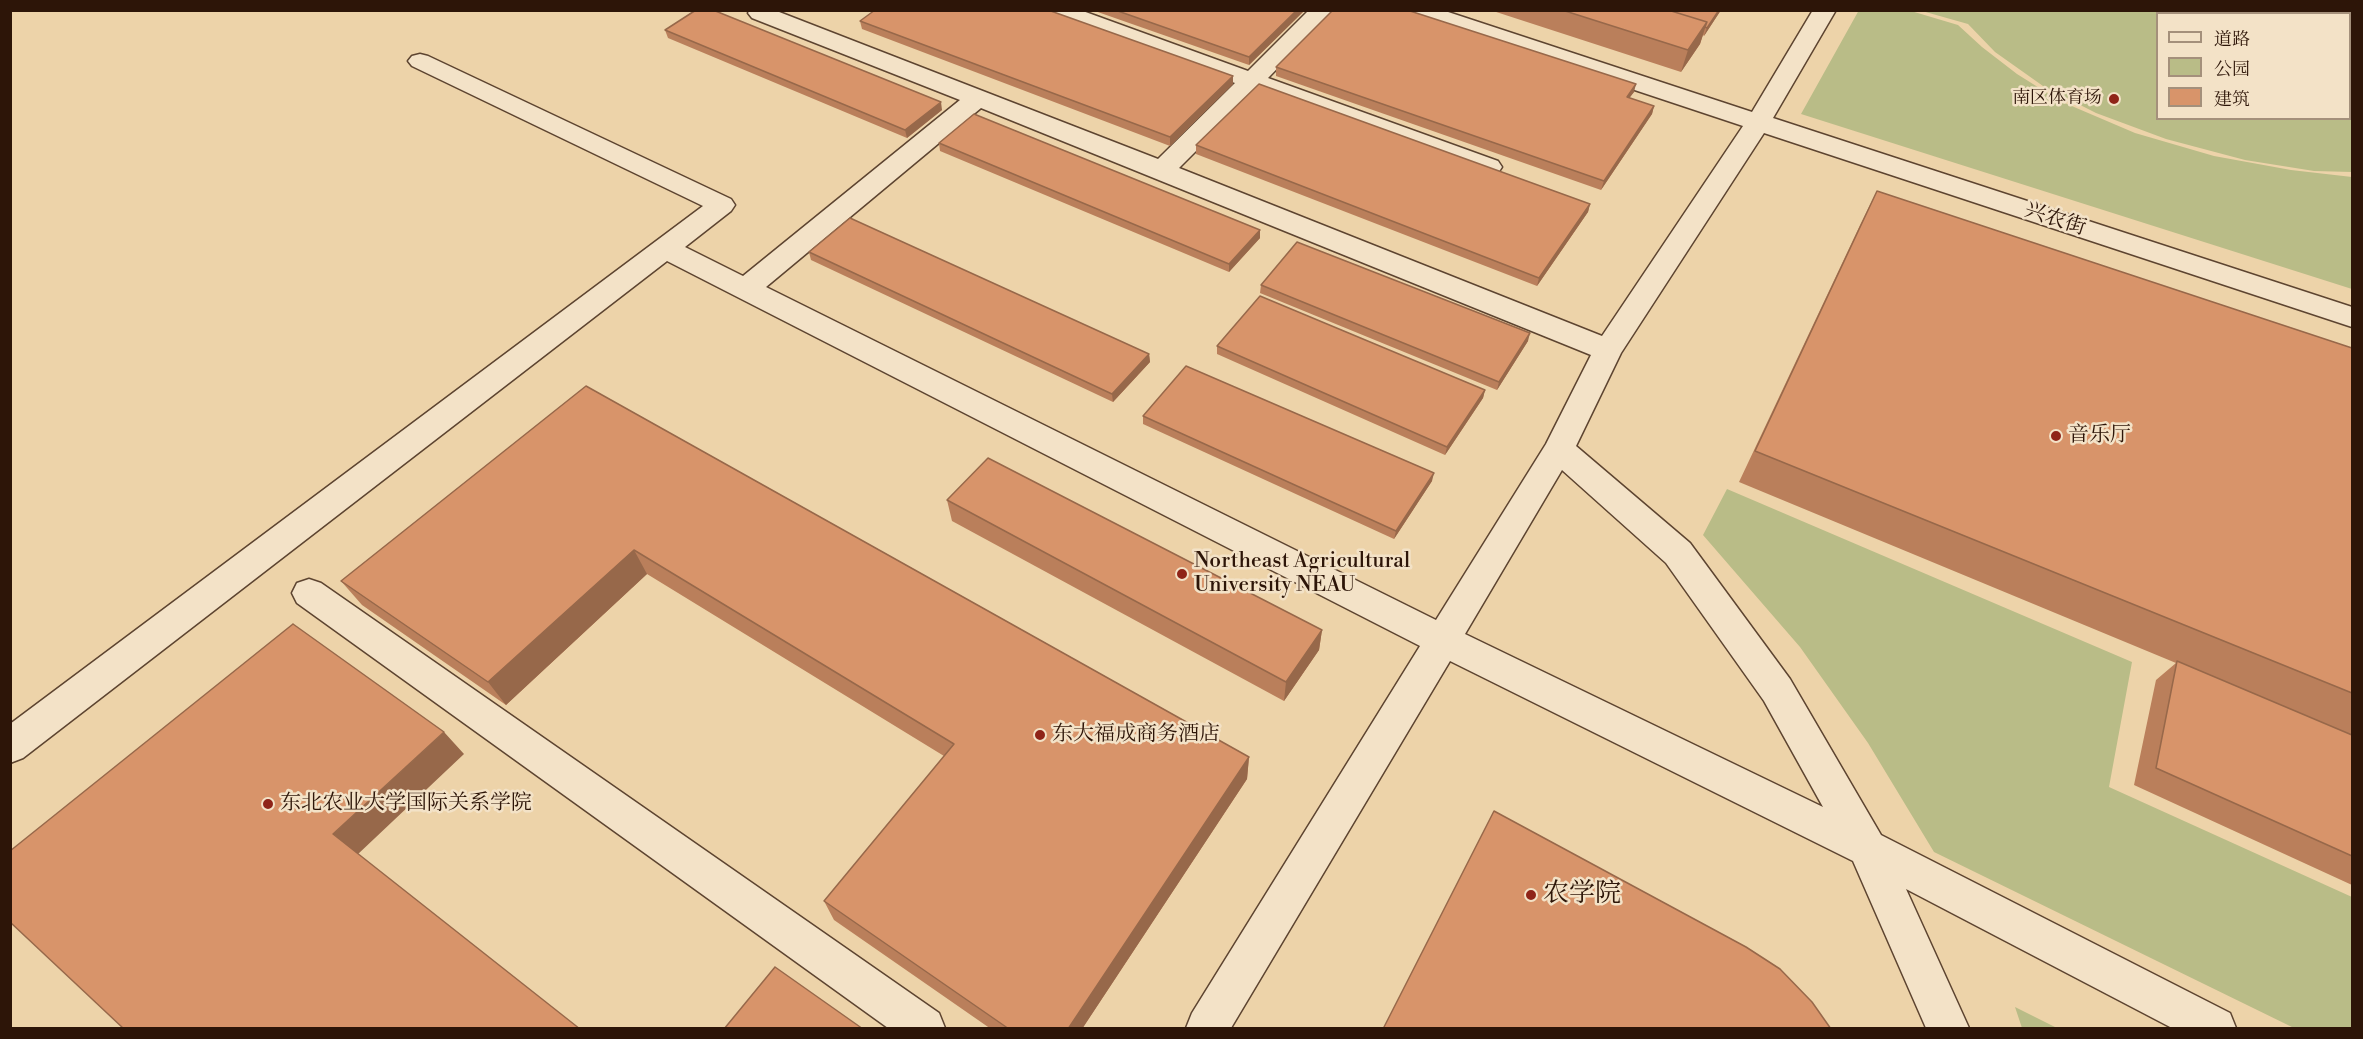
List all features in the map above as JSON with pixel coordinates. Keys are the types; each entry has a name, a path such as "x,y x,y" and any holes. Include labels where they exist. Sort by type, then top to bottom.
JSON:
{"street":[{"path":"764,10 760,13 1162,170 1608,350"},
{"path":"1057,10 1515,176"},
{"path":"1162,170 1323,10"},
{"name":"兴农街","path":"1417,10 2352,316"},
{"path":"1207,1029 1559,449 1608,350 1758,123 1825,10"},
{"path":"10,746 722,205 420,62"},
{"path":"745,289 977,99"},
{"path":"663,248 1442,640 1867,848 2215,1029"},
{"path":"1559,449 1678,553 1777,690 1867,848 1948,1029"},
{"path":"309,593 924,1029"}],"green space":[{"path":"1859,10 1911,11 1958,25 2017,74 2060,101 2135,133 2214,156 2291,170 2352,177 2352,289 1801,114"},
{"name":"南区体育场","path":"1922,11 2352,11 2352,172 2314,171 2245,160 2166,139 2096,113 2043,86 1995,52 1968,24"},
{"path":"1727,489 2132,662 2109,787 2352,897 2352,1028 2294,1028 1934,852 1868,743 1800,647 1703,535"},
{"path":"2015,1007 2057,1028 2022,1028"}],"building":[{"path":"696,10 713,10 941,102 905,130 665,30"},
{"path":"875,10 1048,10 1233,76 1170,137 860,21"},
{"path":"1115,10 1297,10 1249,57"},
{"path":"1333,10 1407,10 1636,84 1627,97 1654,106 1604,181 1276,67"},
{"path":"1562,10 1668,10 1707,22 1688,50"},
{"path":"1668,10 1719,10 1707,28 1705,27 1707,22"},
{"path":"1259,84 1590,204 1539,278 1196,145"},
{"path":"974,114 1260,230 1229,264 939,143"},
{"name":"音乐厅","path":"1877,191 2352,348 2352,693 1755,451"},
{"path":"850,218 1149,354 1112,394 809,252"},
{"path":"1297,242 1530,333 1499,382 1261,285"},
{"path":"1260,296 1485,390 1447,447 1217,346"},
{"path":"1186,366 1434,473 1396,531 1143,416"},
{"name":"东大福成商务酒店","path":"586,386 1249,757 1068,1029 1009,1029 824,901 954,744 634,550 488,682 341,581"},
{"path":"988,458 1322,630 1286,682 947,500"},
{"name":"东北农业大学国际关系学院","path":"293,624 444,732 333,834 580,1029 124,1029 10,922 10,851"},
{"path":"2177,661 2352,735 2352,856 2156,768"},
{"name":"农学院","path":"1494,811 1746,947 1780,969 1812,1002 1831,1029 1383,1029"},
{"path":"775,967 863,1029 724,1029"}],"place":[{"name":"南区体育场","path":"2114,99"},
{"name":"音乐厅","path":"2056,436"},
{"name":"Northeast Agricultural University NEAU","path":"1182,574"},
{"name":"东大福成商务酒店","path":"1040,735"},
{"name":"东北农业大学国际关系学院","path":"268,804"},
{"name":"农学院","path":"1531,895"}]}
